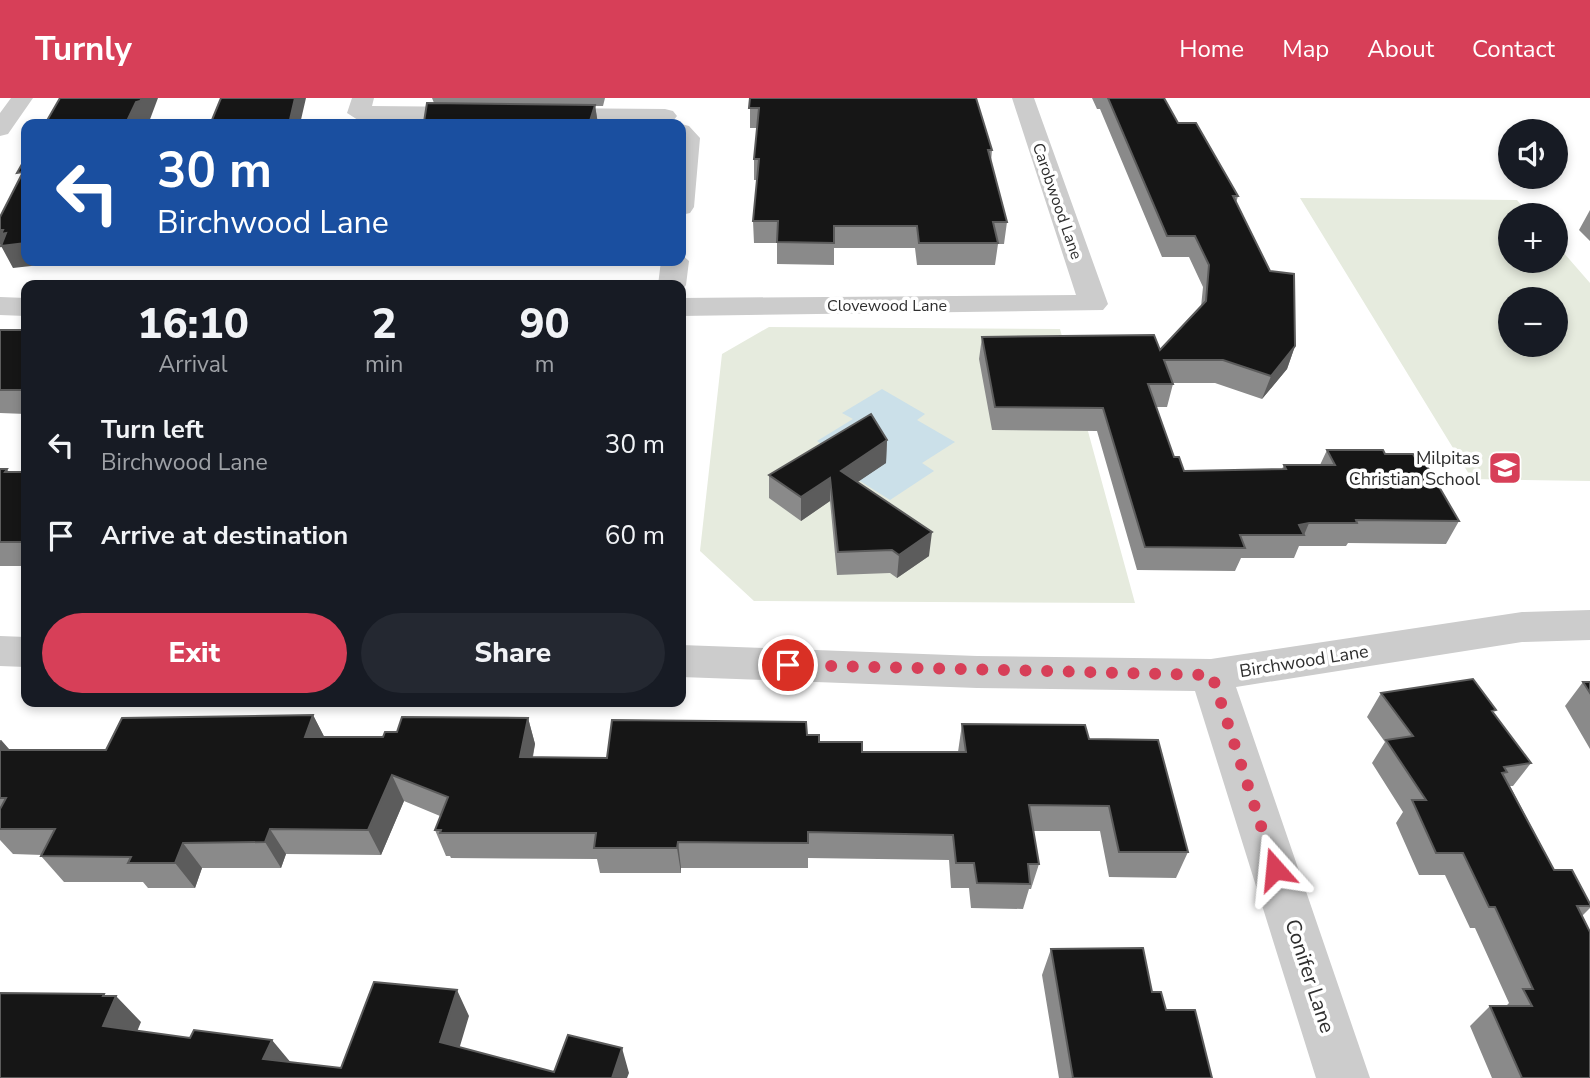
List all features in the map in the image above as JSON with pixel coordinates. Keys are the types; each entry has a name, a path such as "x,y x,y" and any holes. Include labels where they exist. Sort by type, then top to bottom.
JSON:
{"street":[{"path":"0,129 22,98"},
{"path":"363,98 358,113 498,115"},
{"name":"Carobwood Lane","path":"1023,98 1093,304"},
{"path":"526,115 672,117"},
{"path":"686,135 686,158"},
{"name":"Clovewood Lane","path":"686,307 1093,304"},
{"path":"0,306 21,307"},
{"name":"Birchwood Lane","path":"686,661 1212,675 1522,627 1590,625"},
{"path":"0,651 21,652"},
{"name":"Conifer Lane","path":"1212,675 1343,1078"}],"shaded area":[{"path":"1300,198 1517,200 1520,203 1498,203 1498,273 1568,273 1568,258 1590,283 1590,481 1472,479"},
{"path":"769,327 1060,329 1135,603 754,601 700,551 722,354"}],"water":[{"path":"882,389 925,414 917,420 955,442 922,463 934,471 890,500 844,471 853,465 817,441 853,419 842,413"}],"building":[{"path":"60,98 142,98 136,102 128,119 48,119"},
{"path":"221,98 295,98 290,119 212,119"},
{"path":"750,98 976,98 992,150 988,150 1007,222 993,222 998,243 919,243 917,226 834,226 834,243 777,242 778,221 753,221 759,159 754,159 759,108 749,108"},
{"path":"1108,98 1164,98 1178,123 1196,123 1238,196 1233,196 1270,271 1294,274 1295,346 1271,376 1223,360 1164,360 1173,384 1148,384 1174,457 1179,457 1184,471 1335,465 1327,450 1383,450 1385,454 1413,454 1417,461 1424,461 1459,521 1356,520 1357,523 1309,523 1299,525 1304,535 1240,535 1245,548 1145,547 1103,408 995,407 982,337 1154,335 1160,350 1206,301 1209,265 1195,236 1167,236"},
{"path":"427,103 595,105 591,119 424,119"},
{"path":"21,176 21,244 1,246 6,233 1,234 3,230 0,230 0,217"},
{"path":"0,330 21,330 21,390 0,390"},
{"path":"871,414 887,440 841,471 932,532 899,555 892,550 838,552 830,478 801,497 769,475"},
{"path":"0,469 7,469 5,472 21,472 21,542 0,542"},
{"path":"1473,679 1496,710 1492,711 1531,763 1504,767 1507,772 1502,773 1554,870 1572,870 1590,904 1577,906 1590,932 1590,1078 1522,1078 1490,1006 1532,1006 1523,989 1533,989 1495,907 1489,907 1463,853 1436,853 1412,800 1426,800 1386,740 1413,736 1381,693"},
{"path":"1583,682 1590,682 1590,693"},
{"path":"313,715 305,737 383,737 385,732 397,732 402,717 528,718 520,757 607,758 612,720 806,722 807,735 819,735 819,742 862,742 862,752 966,752 962,724 1085,725 1089,739 1158,740 1188,852 1119,852 1109,806 1029,805 1039,864 1028,864 1030,884 977,883 974,863 956,863 953,835 808,832 808,843 678,842 677,848 594,848 596,833 440,833 441,830 435,830 448,797 392,775 368,830 270,829 265,842 183,843 175,863 128,863 131,857 41,856 55,829 0,829 0,809 6,798 0,798 0,750 106,750 122,718"},
{"path":"1143,948 1152,992 1161,992 1166,1010 1195,1010 1212,1078 1073,1078 1051,949"},
{"path":"374,982 457,990 440,1042 554,1072 568,1035 622,1048 612,1078 0,1078 0,993 116,996 103,1026 190,1038 194,1030 272,1040 263,1059 341,1068"}],"place":[{"name":"Milpitas Christian School","path":"1505,468"}],"route":[{"path":"788,665 1212,675 1275,869"}]}
